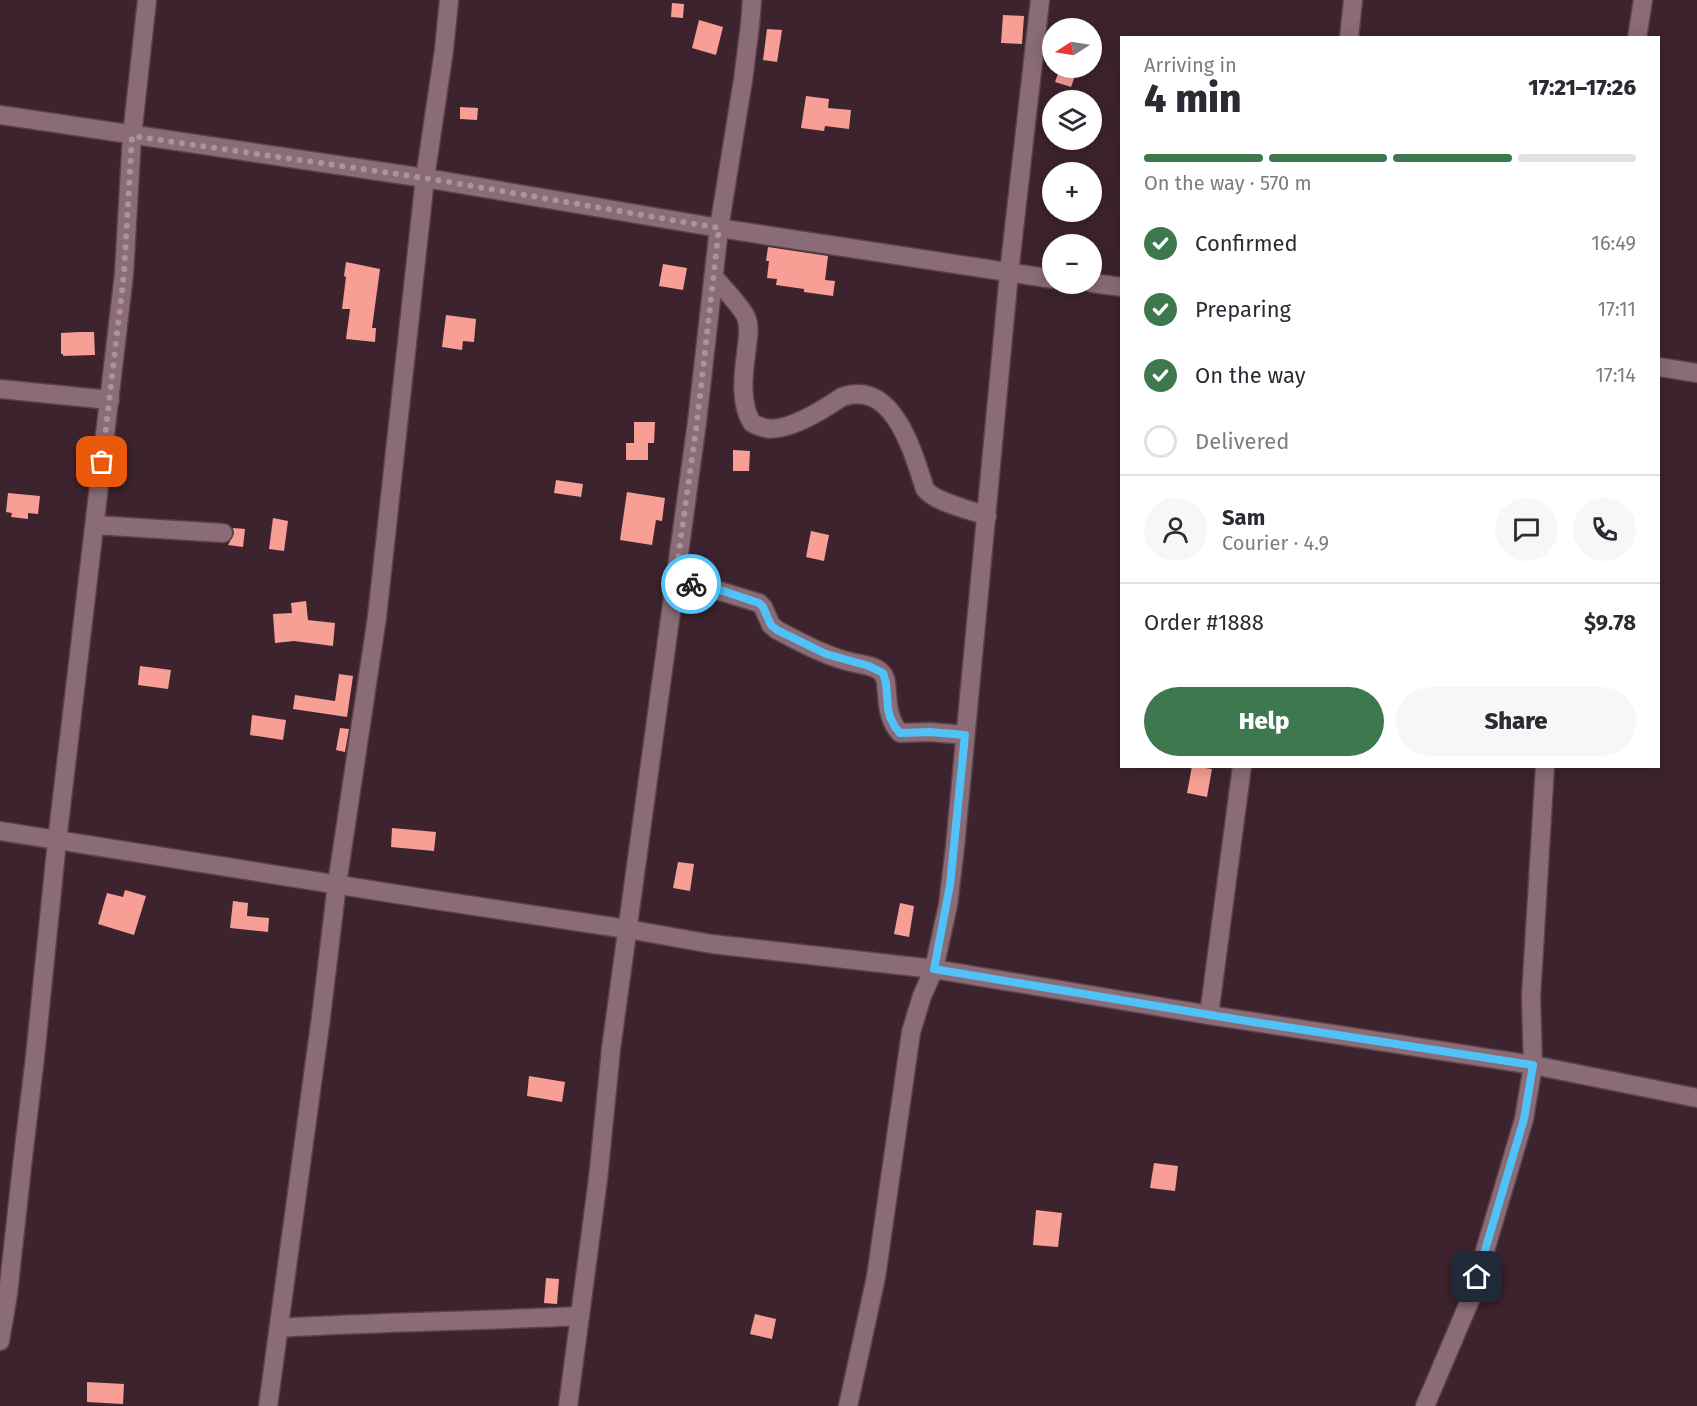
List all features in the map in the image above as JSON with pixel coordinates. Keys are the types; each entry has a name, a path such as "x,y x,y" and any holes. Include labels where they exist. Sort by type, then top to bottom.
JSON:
{"street":[{"path":"0,1341 8,1294 57,840 124,274 132,136 147,0"},
{"path":"268,1406 337,884 377,617 425,178 449,0"},
{"path":"568,1406 598,1179 627,929 697,422 719,228 744,69 752,0"},
{"path":"848,1406 876,1277 911,1032 922,996 934,969 948,905 1009,273 1040,0"},
{"path":"1349,36 1353,0"},
{"path":"1637,36 1643,0"},
{"path":"0,115 425,178 719,228 1042,278"},
{"path":"714,277 746,315 749,333 745,367 745,404 747,416 752,423 768,429 786,426 804,421 848,395 860,394 871,397 893,414 903,430 928,494 987,516"},
{"path":"1102,284 1120,287"},
{"path":"1660,367 1697,373"},
{"path":"0,389 110,400"},
{"path":"95,525 223,533"},
{"path":"675,580 723,591 759,603 771,625 777,630 826,654 881,671 886,680 890,717 900,733 930,732 965,735"},
{"path":"1209,1015 1242,768"},
{"path":"1425,1406 1471,1298 1524,1119 1533,1065 1531,998 1545,768"},
{"path":"0,831 712,944 934,969 1209,1015 1533,1065 1697,1098"},
{"path":"279,1328 359,1323 580,1316"}],"building":[{"path":"672,3 684,4 683,18 671,17"},
{"path":"1003,15 1024,16 1022,44 1001,43"},
{"path":"699,20 723,27 716,55 692,48"},
{"path":"767,29 782,30 777,62 763,60"},
{"path":"1056,78 1074,78 1071,87 1055,82"},
{"path":"806,96 829,99 828,108 851,110 849,129 825,126 824,131 801,128"},
{"path":"460,107 478,108 477,120 460,119"},
{"path":"768,247 828,256 825,280 835,281 833,296 776,285 777,279 767,278"},
{"path":"346,262 380,269 372,328 376,328 375,342 346,339 350,309 342,309"},
{"path":"663,264 687,268 683,290 659,286"},
{"path":"446,315 476,319 474,342 463,341 462,350 442,347"},
{"path":"94,332 95,355 63,356 61,354 61,333"},
{"path":"634,422 655,422 654,443 648,443 648,460 626,460 626,443 634,443"},
{"path":"733,450 750,451 749,471 733,471"},
{"path":"556,480 583,484 581,497 554,493"},
{"path":"627,492 665,498 662,521 656,520 652,545 620,540"},
{"path":"8,493 40,496 38,514 28,513 28,519 11,517 12,513 6,512"},
{"path":"273,518 288,521 284,551 269,549"},
{"path":"233,528 245,529 243,547 228,545 234,534"},
{"path":"811,531 829,535 824,561 806,557"},
{"path":"306,601 308,620 335,623 333,646 294,641 275,643 273,614 292,613 291,603"},
{"path":"140,666 171,670 168,689 138,685"},
{"path":"339,674 353,676 347,717 293,709 295,695 335,701"},
{"path":"252,715 286,720 283,740 250,735"},
{"path":"340,728 349,729 345,752 336,750"},
{"path":"1192,768 1212,769 1207,797 1187,793"},
{"path":"392,828 436,832 434,851 391,847"},
{"path":"678,862 694,864 690,891 673,888"},
{"path":"125,890 146,896 134,935 98,924 107,893 123,897"},
{"path":"233,901 248,903 247,916 269,918 268,932 230,928"},
{"path":"900,903 914,906 909,937 894,934"},
{"path":"529,1076 565,1082 562,1102 527,1096"},
{"path":"1154,1163 1178,1166 1175,1191 1150,1188"},
{"path":"1036,1210 1062,1213 1058,1247 1033,1245"},
{"path":"546,1278 559,1279 557,1304 544,1303"},
{"path":"755,1314 776,1319 772,1339 750,1334"},
{"path":"87,1382 124,1384 123,1404 87,1402"}],"way so far":[{"path":"102,462 124,274 132,136 425,178 719,228 697,422 675,580 691,584"}],"route":[{"path":"691,584 723,591 759,603 771,625 777,630 826,654 881,671 886,680 890,717 900,733 930,732 965,735 948,905 934,969 1253,1022 1533,1065 1524,1119 1477,1277"}]}
